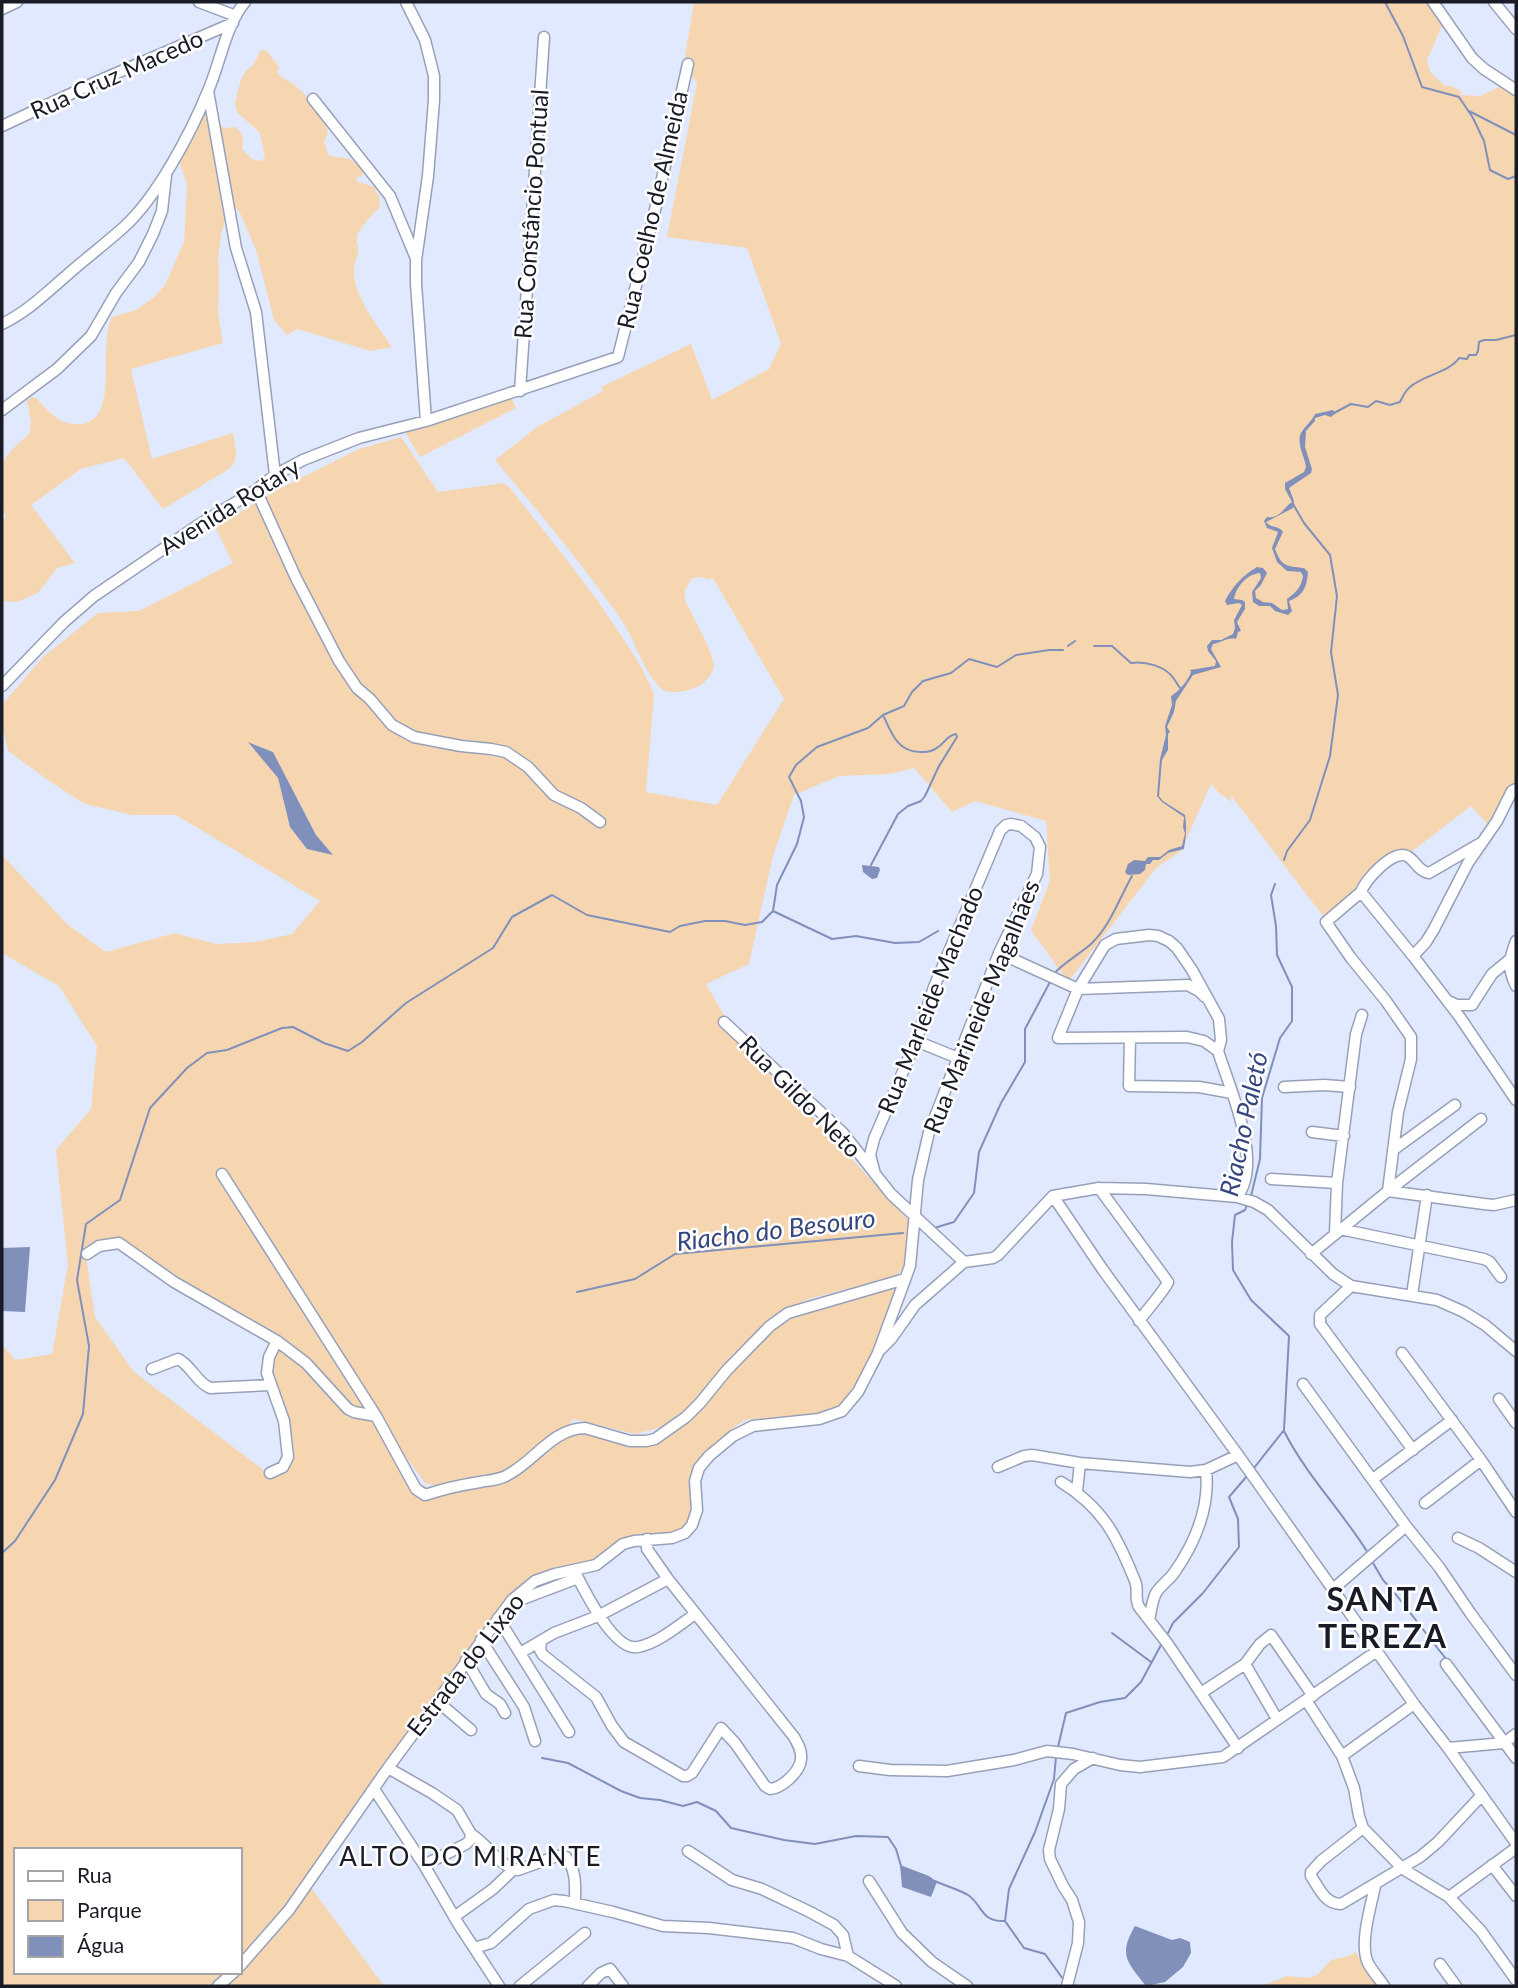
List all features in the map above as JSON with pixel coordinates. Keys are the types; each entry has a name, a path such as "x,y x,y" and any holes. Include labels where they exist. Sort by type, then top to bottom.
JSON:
{"street":[{"path":"2,9 17,2"},
{"path":"199,2 234,20"},
{"path":"2,324 38,301 125,226 166,173 208,91 234,20 245,2"},
{"path":"406,2 425,40 434,76 428,176 416,260 426,421"},
{"path":"1433,2 1472,58 1516,90"},
{"path":"1494,2 1516,29"},
{"name":"Rua Cruz Macedo","path":"2,126 234,20"},
{"name":"Rua Constâncio Pontual","path":"520,391 544,37"},
{"name":"Rua Coelho de Almeida","path":"618,357 688,64"},
{"path":"208,91 236,248 256,312 275,475"},
{"path":"313,99 390,196 416,260"},
{"path":"2,410 57,369 92,336 116,293 139,262 153,234 162,211 166,173"},
{"name":"Avenida Rotary","path":"2,686 64,622 94,596 275,475 303,460 359,438 426,421 618,357"},
{"path":"256,490 338,661 357,688 392,725 414,737 461,747 491,748 506,752 528,767 554,795 581,808 600,822"},
{"path":"1413,956 1426,942 1482,841 1497,821 1512,791 1516,789"},
{"name":"Rua Marineide Magalhães","path":"913,1214 925,1147 999,953 1037,874 1040,847 1035,837 1021,826 1012,824 1003,827"},
{"name":"Rua Marleide Machado","path":"875,1174 870,1150 916,1041 934,987 1003,827"},
{"path":"1388,1191 1401,1094 1410,1059 1411,1037 1326,922 1361,892 1367,880 1392,856 1405,855 1422,871 1433,873 1482,841"},
{"path":"1361,892 1447,1000 1516,1100"},
{"path":"1219,1051 1204,1041 1187,1037 1058,1038 1078,989 1109,941 1149,935 1164,938 1177,948 1219,1019 1219,1051 1242,1126 1248,1161 1246,1200"},
{"path":"1516,941 1509,960 1510,974 1516,986"},
{"path":"999,953 1078,989 1188,985 1210,1002"},
{"path":"1472,1035 1469,1023 1472,1005 1492,974 1509,960"},
{"path":"1447,1000 1472,1005"},
{"path":"1338,1231 1337,1183 1356,1034 1362,1015"},
{"name":"Rua Gildo Neto","path":"724,1022 843,1133 891,1194 964,1262"},
{"path":"1129,1038 1129,1086 1199,1087 1232,1093"},
{"path":"916,1041 958,1058"},
{"path":"1284,1087 1350,1087"},
{"path":"1393,1150 1455,1105"},
{"path":"1311,1254 1481,1119"},
{"path":"1312,1132 1344,1136"},
{"path":"222,1174 376,1416 416,1489 425,1495 503,1478 562,1433 577,1428 630,1441 646,1441 667,1432 700,1404 727,1370 770,1326 788,1313 905,1279"},
{"path":"1271,1179 1337,1183"},
{"path":"1099,1188 1168,1282 1139,1321"},
{"path":"878,1353 915,1305 964,1262 998,1255 1053,1196 1099,1188 1146,1189 1246,1200 1268,1210 1311,1254 1351,1286 1437,1300 1485,1325 1516,1351"},
{"path":"1388,1191 1494,1205 1516,1200"},
{"path":"1412,1295 1427,1195"},
{"path":"1053,1196 1139,1321 1238,1455 1516,1845 1449,1897"},
{"name":"Estrada do Lixao","path":"242,1964 289,1910 481,1640 509,1605 535,1581 555,1574 576,1574 596,1565 623,1544 672,1538 685,1533 692,1525 697,1510 696,1474 704,1462 743,1430 753,1426 819,1419 842,1411 858,1392 878,1353 905,1279 912,1255 913,1214"},
{"path":"1338,1231 1484,1259 1490,1262 1501,1277"},
{"path":"87,1254 99,1246 119,1243 174,1282 277,1341 306,1363 343,1405 354,1412 376,1416"},
{"path":"1351,1286 1320,1315 1320,1324 1413,1450"},
{"path":"270,1473 286,1463 288,1451 284,1421 267,1373 267,1364 277,1341"},
{"path":"1402,1353 1516,1512"},
{"path":"152,1369 178,1359 184,1362 202,1384 210,1388 270,1385"},
{"path":"1303,1384 1516,1675"},
{"path":"1499,1399 1516,1423"},
{"path":"1373,1479 1452,1420"},
{"path":"998,1467 1032,1455 1080,1463 1190,1472 1206,1470 1238,1455"},
{"path":"1425,1503 1481,1460"},
{"path":"1077,1491 1080,1463"},
{"path":"1149,1620 1155,1594 1175,1572 1202,1518 1207,1499 1206,1470"},
{"path":"1061,1482 1077,1491 1099,1512 1115,1536 1137,1585 1136,1602 1238,1748"},
{"path":"1333,1589 1406,1526"},
{"path":"1458,1538 1516,1572"},
{"path":"541,1641 540,1650 543,1655 596,1697 612,1727 629,1746 687,1776 692,1773 721,1728 765,1786 770,1790 783,1785 800,1766 802,1760 799,1746 668,1579 647,1549 647,1539"},
{"path":"576,1574 598,1616 619,1640 632,1647 654,1640 695,1614"},
{"path":"520,1653 554,1633 598,1616 668,1579"},
{"path":"498,1618 569,1732"},
{"path":"1201,1693 1245,1664 1260,1644 1272,1634 1342,1756 1354,1788 1363,1828 1403,1869 1449,1897 1480,1931 1516,1980"},
{"path":"481,1640 524,1707 535,1741"},
{"path":"859,1766 890,1770 947,1771 1014,1760 1047,1751 1140,1767 1223,1757 1377,1651"},
{"path":"466,1660 486,1694 500,1704 505,1713"},
{"path":"1245,1664 1277,1719"},
{"path":"1446,1664 1516,1758"},
{"path":"437,1700 471,1730"},
{"path":"1342,1756 1414,1704"},
{"path":"1448,1748 1504,1742 1516,1734"},
{"path":"1066,1986 1078,1943 1079,1922 1072,1900 1050,1859 1049,1850 1062,1784 1074,1769 1093,1758"},
{"path":"388,1768 457,1810 471,1834 514,1869 518,1870 557,1856 566,1857 574,1875 575,1903"},
{"path":"374,1789 499,1986"},
{"path":"1363,1828 1321,1861 1310,1874 1327,1900 1334,1904 1341,1904 1403,1869 1438,1842 1482,1795"},
{"path":"424,1865 466,1844 471,1834"},
{"path":"688,1851 733,1880 762,1889 834,1925 843,1935 848,1956"},
{"path":"1492,1866 1516,1896"},
{"path":"454,1917 493,1889 514,1869"},
{"path":"869,1881 902,1933 932,1962 967,1986"},
{"path":"1375,1886 1365,1948 1367,1962 1382,1983"},
{"path":"474,1948 491,1943 529,1909 554,1900 663,1926 709,1928 793,1938 848,1956 896,1986"},
{"path":"520,1986 585,1933"},
{"path":"1505,1965 1516,1957"},
{"path":"1440,1964 1455,1986"},
{"path":"588,1986 601,1973 610,1969 623,1986"},
{"path":"218,1986 232,1974"}],"green space":[{"path":"694,2 1430,2 1441,19 1439,21 1442,26 1427,60 1430,72 1445,86 1452,86 1462,92 1461,95 1480,96 1504,85 1516,92 1516,784 1510,788 1490,827 1471,806 1410,853 1401,852 1360,889 1357,895 1326,920 1230,794 1232,802 1211,784 1181,851 1156,868 1068,982 1031,930 1050,881 1046,821 975,801 952,812 914,768 890,774 839,776 794,795 773,856 749,964 706,984 732,1029 908,1220 912,1255 897,1276 808,1299 774,1316 705,1394 670,1425 635,1434 574,1419 544,1449 505,1478 435,1486 425,1483 381,1423 415,1478 422,1485 440,1491 514,1478 564,1435 586,1429 600,1431 639,1447 670,1434 703,1408 739,1362 783,1318 897,1284 900,1288 862,1380 844,1404 828,1414 790,1420 746,1420 730,1431 700,1458 688,1480 692,1506 682,1528 666,1535 623,1541 588,1565 536,1578 510,1598 370,1788 289,1906 242,1957 242,1848 14,1848 14,1974 225,1974 212,1986 2,1986 2,1344 15,1360 52,1354 68,1265 56,1150 91,1109 97,1046 59,986 2,953 2,855 68,925 106,952 175,933 216,944 256,942 292,934 320,901 176,815 132,815 85,804 8,751 2,723 2,705 42,658 98,613 139,611 233,563 215,527 281,488 359,449 401,437 438,492 504,483 510,488 604,610 632,651 650,685 654,694 646,792 717,805 784,699 713,578 692,578 685,590 685,600 711,653 713,670 705,682 692,689 675,692 663,690 645,667 627,629 607,600 495,460 537,427 603,391 601,387 691,344 712,400 769,369 781,344 747,248 667,237 697,83 685,67","holes":["250,743 273,752 316,835 332,854 307,849 290,827 278,778","119,1243 277,1342 305,1364 355,1411 371,1412 372,1409 376,1414 355,1415 341,1406 293,1356 278,1345 272,1373 287,1423 290,1462 273,1477 134,1372 95,1317 86,1256 99,1247"]},
{"path":"261,50 267,51 279,67 278,74 314,104 328,133 324,141 328,154 348,159 358,165 364,171 356,181 374,187 379,197 380,208 367,221 357,237 355,279 367,310 392,347 371,351 297,329 287,335 274,320 256,250 240,213 233,208 218,124 225,128 235,127 240,132 243,136 242,149 252,159 260,161 265,158 260,133 237,112 235,103 241,79"},
{"path":"208,104 227,213 218,260 218,314 223,343 131,369 152,459 233,433 235,461 229,469 163,509 124,458 81,469 31,505 75,563 57,568 38,593 17,602 2,601 2,521 6,517 2,498 2,467 8,454 29,434 31,423 27,401 31,397 36,398 56,417 74,424 93,419 101,409 106,379 106,345 112,317 136,310 153,298 165,285 184,242 187,184 178,159"},
{"path":"511,398 516,408 420,457 404,431"},
{"path":"309,1885 384,1986 223,1986 238,1974 242,1974 242,1969"},
{"path":"1355,1952 1380,1986 1262,1986 1287,1976 1308,1978 1317,1975 1331,1960"}],"water":[{"path":"1333,410 1336,413 1331,417 1325,415 1315,418 1306,431 1305,447 1312,469 1311,473 1289,488 1294,501 1293,508 1266,522 1283,532 1275,549 1280,559 1289,566 1304,568 1308,572 1305,586 1301,594 1289,601 1292,611 1288,615 1275,611 1270,606 1259,606 1253,602 1252,592 1261,578 1260,573 1247,579 1235,594 1234,599 1245,602 1245,609 1237,622 1241,631 1236,639 1213,644 1211,649 1221,667 1193,675 1176,701 1167,727 1170,732 1168,750 1162,760 1159,796 1185,815 1184,849 1153,860 1146,864 1145,870 1140,874 1128,875 1125,872 1128,864 1134,860 1145,861 1148,857 1160,857 1169,850 1182,846 1184,817 1162,802 1157,796 1165,726 1172,705 1171,696 1180,689 1190,670 1215,666 1216,661 1207,646 1212,640 1221,640 1233,634 1234,620 1242,605 1227,605 1225,601 1235,586 1257,567 1263,568 1267,573 1255,591 1256,598 1272,603 1282,610 1288,609 1287,599 1301,584 1301,572 1287,571 1277,562 1272,548 1278,532 1267,528 1264,521 1267,517 1278,515 1292,502 1285,483 1304,472 1306,467 1300,446 1301,433 1315,414"},
{"path":"248,742 273,752 316,835 333,855 307,849 290,827 278,778"},
{"path":"862,865 879,867 877,878 872,879 863,872"},
{"path":"30,1247 25,1312 2,1311 2,1248"},
{"path":"900,1865 929,1876 937,1882 931,1897 902,1887"},
{"path":"1135,1926 1172,1940 1180,1938 1190,1942 1191,1953 1183,1967 1165,1982 1146,1986 1130,1964 1126,1951"}],"waterway":[{"path":"1385,2 1403,36 1422,87 1459,97 1484,141 1490,170 1508,179 1516,176"},
{"path":"1469,111 1516,135"},
{"name":"Riacho do Besouro","path":"1334,413 1351,404 1368,407 1376,401 1390,405 1400,402 1415,383 1449,367 1459,358 1467,359 1469,355 1476,355 1479,342 1516,335"},
{"name":"Riacho Paletó","path":"1284,860 1287,851 1310,820 1330,756 1338,695 1331,652 1337,596 1330,555 1304,523 1293,504"},
{"path":"1068,646 1075,641"},
{"path":"1094,646 1112,646 1131,663 1161,668 1170,674 1180,688"},
{"path":"2,1553 15,1541 55,1480 83,1414 89,1346 77,1280 86,1224 120,1200 150,1108 187,1068 207,1053 227,1050 282,1028 293,1027 324,1043 348,1051 406,1003 493,948 512,917 552,895 587,915 670,932 680,926 705,921 745,925 762,922 773,911 777,885 797,844 804,817 801,801 789,777 796,765 817,747 868,728 883,715 904,706 912,692 923,681 951,673 969,659 997,667 1016,655 1063,650"},
{"path":"871,865 898,814 925,796 957,737 956,734 950,736 933,750 914,752 897,742 884,717"},
{"name":"Riacho do Besouro","path":"1054,974 1099,936 1132,876"},
{"name":"Riacho Paletó","path":"1251,1196 1260,1159 1262,1098 1280,1038 1292,1021 1292,987 1277,955 1271,895 1275,884"},
{"path":"773,911 832,939 856,936 895,943 919,942 938,931"},
{"name":"Riacho do Besouro","path":"934,1228 954,1222 974,1193 979,1152 1001,1103 1025,1062 1025,1029 1050,982"},
{"name":"Riacho Paletó","path":"1247,1205 1245,1210 1235,1215 1233,1270 1251,1300 1289,1336 1284,1430 1254,1468"},
{"name":"Riacho do Besouro","path":"577,1292 635,1279 675,1254 903,1233"},
{"path":"1284,1431 1303,1463 1368,1553"},
{"name":"Riacho Paletó","path":"1166,1637 1173,1623 1203,1593 1239,1547 1238,1519 1229,1497 1247,1476"},
{"path":"1373,1563 1383,1580 1446,1659"},
{"path":"1112,1633 1151,1662"},
{"name":"Riacho Paletó","path":"1058,1747 1066,1713 1100,1702 1125,1698 1141,1682 1161,1645"},
{"name":"Riacho Paletó","path":"1056,1757 1054,1779 1035,1832 1009,1889 1005,1921 1024,1948 1045,1954 1063,1979"},
{"path":"542,1758 568,1763 640,1798 683,1806 697,1802 716,1811 731,1828 815,1844 856,1836 888,1837 896,1849 901,1866"},
{"path":"935,1881 968,1895 991,1919 1005,1921"}],"district":[{"name":"SANTA TEREZA","path":"1383,1618"},
{"name":"ALTO DO MIRANTE","path":"471,1857"}]}
